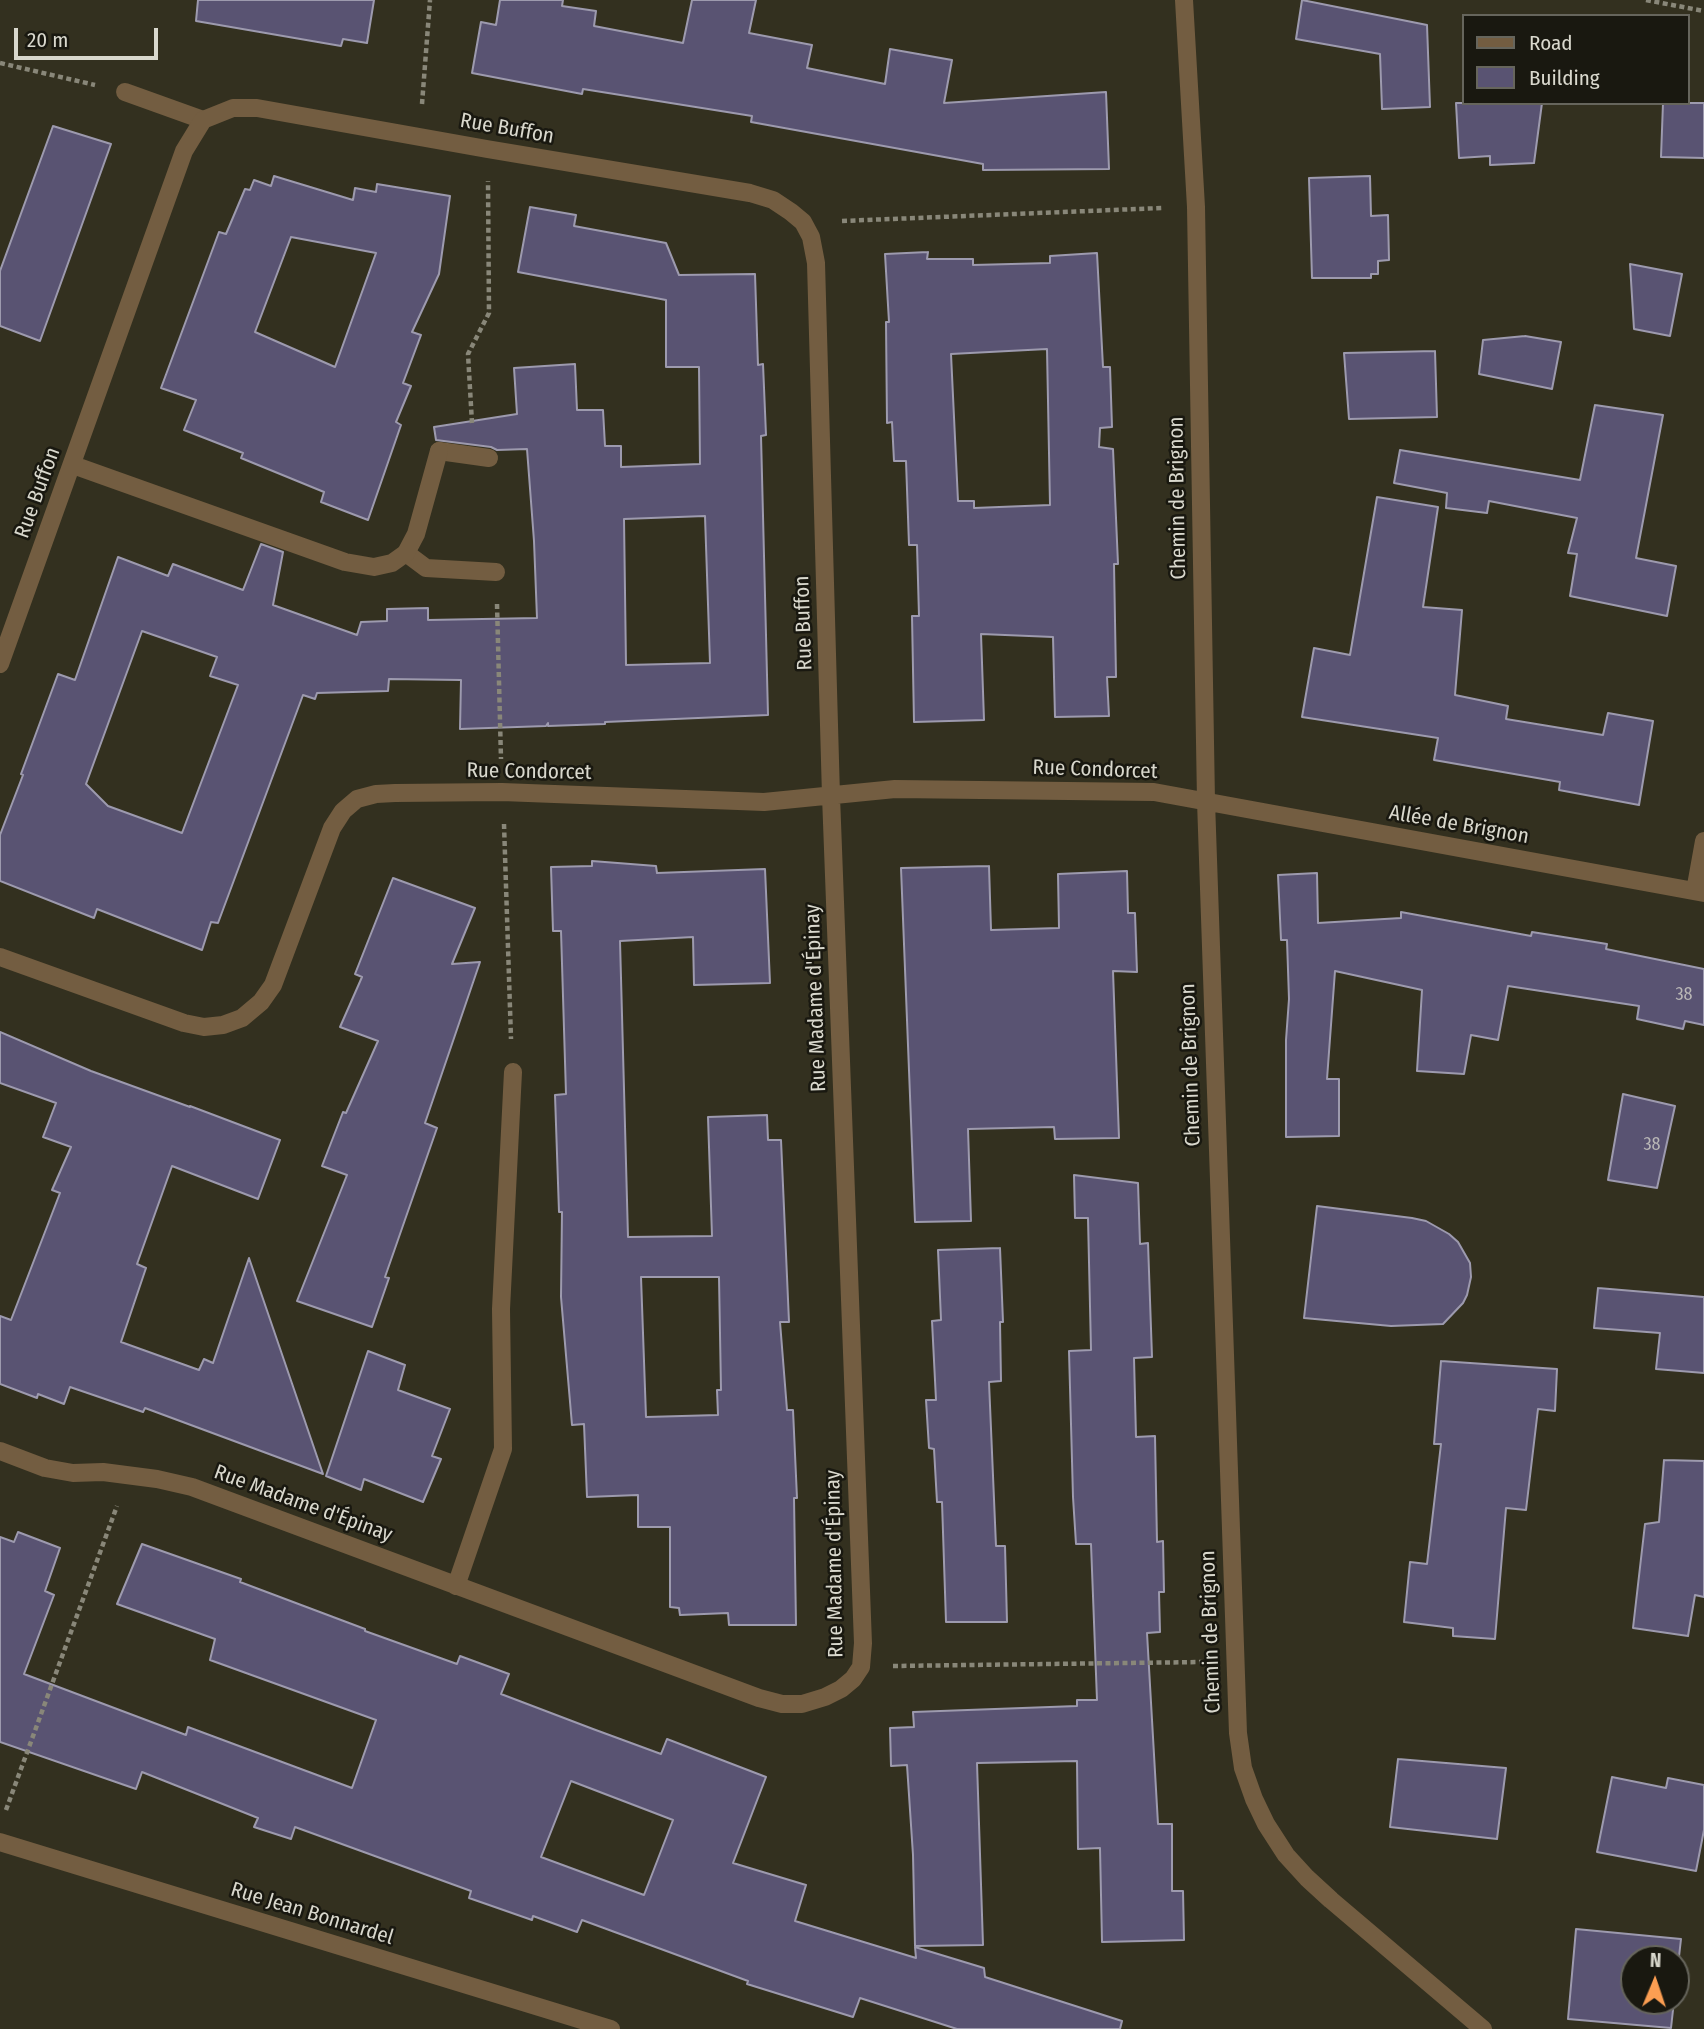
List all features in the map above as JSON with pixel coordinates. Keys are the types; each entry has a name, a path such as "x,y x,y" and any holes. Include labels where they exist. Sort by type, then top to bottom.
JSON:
{"street":[{"name":"Chemin de Brignon","path":"1184,0 1196,207 1206,801 1234,1661 1243,1768 1266,1824 1286,1855 1307,1878 1483,2029"},
{"path":"125,92 203,120"},
{"name":"Rue Buffon","path":"0,664 184,152 203,120 233,108 257,108 750,193 773,200 803,222 811,237 816,263 831,796"},
{"path":"73,464 345,562 374,567 392,563 406,553 416,534 439,451 489,458"},
{"path":"406,553 426,568 496,572"},
{"name":"Rue Condorcet","path":"0,957 184,1023 204,1027 223,1025 242,1017 261,1002 273,985 332,828 357,799 376,794 502,792 764,802 895,789 1154,792 1206,801"},
{"name":"Rue Madame d'Épinay","path":"0,1451 45,1468 73,1473 128,1475 192,1487 746,1693 782,1704 802,1704 841,1689 853,1679 861,1667 863,1643 831,796"},
{"name":"Allée de Brignon","path":"1206,801 1700,892"},
{"path":"1700,892 1704,841"},
{"path":"456,1586 503,1450 501,1309 513,1072"},
{"name":"Rue Jean Bonnardel","path":"0,1842 611,2029"}],"path":[{"path":"419,136 430,0"},
{"path":"1646,0 1704,11"},
{"path":"0,63 125,92"},
{"path":"439,451 472,431 468,354 489,313 487,149"},
{"path":"803,222 1196,207"},
{"path":"496,572 513,1072"},
{"path":"5,1815 128,1475"},
{"path":"861,1667 1234,1661"}],"building":[{"path":"198,0 374,0 367,43 343,39 341,46 196,21"},
{"path":"500,0 563,0 562,6 596,11 594,26 683,43 692,0 756,0 749,33 812,45 807,68 885,84 890,49 952,60 944,103 1106,92 1109,169 983,170 983,164 751,122 752,116 583,89 582,94 472,73 481,22 496,25"},
{"path":"1302,0 1427,25 1430,107 1382,109 1380,54 1296,39"},
{"path":"1456,103 1542,105 1534,163 1490,165 1490,156 1459,158"},
{"path":"1704,103 1704,158 1661,157 1663,105"},
{"path":"53,126 111,144 40,341 0,326 0,271"},
{"path":"274,176 353,200 355,188 376,192 377,184 450,196 439,274 412,332 421,335 403,383 411,386 396,422 401,425 368,520 321,502 324,492 241,458 243,453 184,430 196,400 161,388 219,232 226,234 245,189 250,190 254,180 271,186","holes":["291,237 376,253 335,367 255,332"]},
{"path":"1370,176 1371,216 1388,215 1389,260 1378,261 1378,274 1371,274 1371,278 1312,278 1309,178"},
{"path":"530,207 576,215 574,226 666,243 679,275 755,274 758,365 763,364 766,435 761,436 768,715 460,729 461,680 389,679 388,691 317,693 315,699 303,695 218,923 211,922 202,950 97,909 94,918 0,881 0,835 23,775 21,774 58,674 75,680 118,557 168,576 173,564 243,590 261,544 283,552 273,605 357,635 361,622 387,621 387,609 428,608 428,620 537,618 527,449 497,450 436,440 434,427 517,414 514,368 575,364 577,410 603,410 605,446 621,446 621,467 700,464 699,367 666,367 666,300 518,272","holes":["705,516 710,663 626,665 624,519","142,631 217,657 210,676 238,685 182,833 108,806 86,784"]},
{"path":"928,252 927,259 973,259 973,265 1050,263 1050,256 1097,253 1103,367 1110,367 1112,427 1100,428 1099,447 1113,449 1118,564 1114,564 1116,677 1107,677 1109,716 1055,717 1053,637 981,634 984,720 914,722 912,616 919,616 917,545 909,545 906,461 894,461 892,422 887,423 886,322 889,322 885,254","holes":["1047,349 1050,505 974,508 974,501 958,501 951,354"]},
{"path":"1630,264 1682,274 1670,336 1634,329"},
{"path":"1525,336 1561,342 1552,389 1479,374 1483,340"},
{"path":"1435,351 1437,417 1349,419 1344,353"},
{"path":"1595,405 1663,415 1636,558 1676,566 1667,616 1570,596 1577,554 1568,553 1577,518 1489,501 1487,513 1446,508 1447,493 1394,483 1400,450 1580,480"},
{"path":"1377,497 1438,507 1423,607 1462,610 1455,695 1508,706 1506,719 1603,735 1608,713 1653,721 1639,805 1559,790 1560,782 1434,760 1438,738 1302,717 1314,648 1350,655"},
{"path":"592,861 656,866 657,873 765,869 770,983 694,985 693,937 620,941 628,1237 712,1236 708,1117 767,1115 768,1140 781,1140 789,1322 780,1322 787,1410 793,1410 797,1498 794,1498 796,1625 729,1625 728,1613 680,1615 679,1608 670,1607 670,1527 638,1527 638,1495 587,1497 584,1424 572,1425 561,1297 562,1212 559,1212 555,1095 566,1094 561,931 553,931 551,867 592,866","holes":["641,1277 719,1277 721,1390 717,1390 718,1415 646,1417"]},
{"path":"989,866 991,930 1059,928 1058,874 1127,871 1128,913 1135,913 1137,972 1113,971 1119,1138 1055,1139 1054,1127 968,1129 971,1221 915,1222 901,868"},
{"path":"1317,873 1318,923 1401,918 1401,912 1531,936 1532,932 1607,944 1606,949 1704,969 1704,1025 1685,1021 1683,1029 1637,1019 1639,1006 1508,986 1498,1040 1471,1035 1464,1074 1417,1071 1422,990 1335,971 1327,1079 1339,1079 1339,1136 1286,1137 1286,1040 1289,999 1287,940 1281,940 1278,875"},
{"path":"393,878 475,908 452,964 480,962 425,1123 437,1128 385,1277 389,1278 372,1327 297,1301 347,1175 322,1166 343,1112 346,1113 378,1041 340,1027 362,977 355,974"},
{"path":"0,1032 91,1071 280,1140 258,1199 172,1166 137,1264 146,1268 121,1342 199,1370 204,1359 213,1363 249,1258 323,1474 145,1408 143,1412 70,1387 64,1404 38,1394 37,1398 0,1384 0,1316 11,1320 60,1193 52,1190 71,1147 43,1137 56,1103 0,1083"},
{"path":"1623,1094 1675,1106 1657,1188 1608,1180"},
{"path":"1074,1175 1138,1183 1140,1244 1148,1243 1152,1357 1134,1358 1136,1437 1155,1436 1157,1542 1163,1541 1164,1592 1159,1592 1160,1632 1147,1633 1158,1824 1172,1824 1172,1891 1183,1891 1184,1940 1102,1942 1100,1848 1078,1849 1077,1761 977,1763 983,1945 915,1946 907,1765 891,1766 890,1728 914,1727 913,1712 1077,1706 1077,1700 1097,1700 1091,1544 1076,1544 1073,1497 1069,1351 1091,1350 1088,1218 1075,1218"},
{"path":"1317,1206 1412,1218 1426,1221 1449,1234 1458,1242 1470,1263 1471,1277 1463,1303 1443,1324 1391,1326 1304,1318"},
{"path":"1000,1248 1003,1322 1000,1322 1001,1381 989,1382 996,1546 1005,1546 1007,1622 946,1622 942,1502 937,1502 934,1449 929,1448 926,1400 936,1400 932,1321 941,1320 938,1250"},
{"path":"1598,1288 1704,1297 1704,1373 1656,1369 1660,1333 1594,1328"},
{"path":"368,1351 405,1365 398,1390 450,1409 432,1456 441,1459 423,1502 364,1479 361,1490 326,1476"},
{"path":"1441,1361 1557,1369 1555,1411 1538,1409 1526,1510 1506,1508 1495,1639 1453,1636 1453,1628 1404,1622 1410,1562 1427,1564 1441,1444 1434,1444"},
{"path":"1664,1460 1704,1461 1704,1597 1695,1595 1688,1636 1633,1628 1645,1524 1659,1522"},
{"path":"18,1532 60,1548 45,1591 54,1595 24,1674 186,1735 188,1727 352,1788 376,1720 210,1660 215,1639 117,1604 142,1544 241,1579 240,1582 457,1664 460,1656 509,1674 501,1694 593,1729 661,1754 667,1739 766,1777 733,1863 806,1885 795,1921 916,1958 915,1947 984,1968 985,1977 1122,2021 1120,2029 957,2029 860,1998 853,2017 747,1984 748,1981 582,1920 577,1932 533,1916 532,1920 469,1898 471,1891 295,1827 291,1839 254,1827 258,1818 142,1772 136,1789 0,1742 0,1537 14,1542","holes":["571,1781 673,1820 644,1895 541,1857"]},
{"path":"1398,1759 1506,1768 1497,1839 1390,1827"},
{"path":"1612,1777 1666,1788 1668,1778 1704,1785 1704,1830 1696,1871 1597,1852"},
{"path":"1576,1929 1681,1939 1680,1945 1620,1945 1620,2015 1672,2015 1671,2028 1568,2019"}]}
